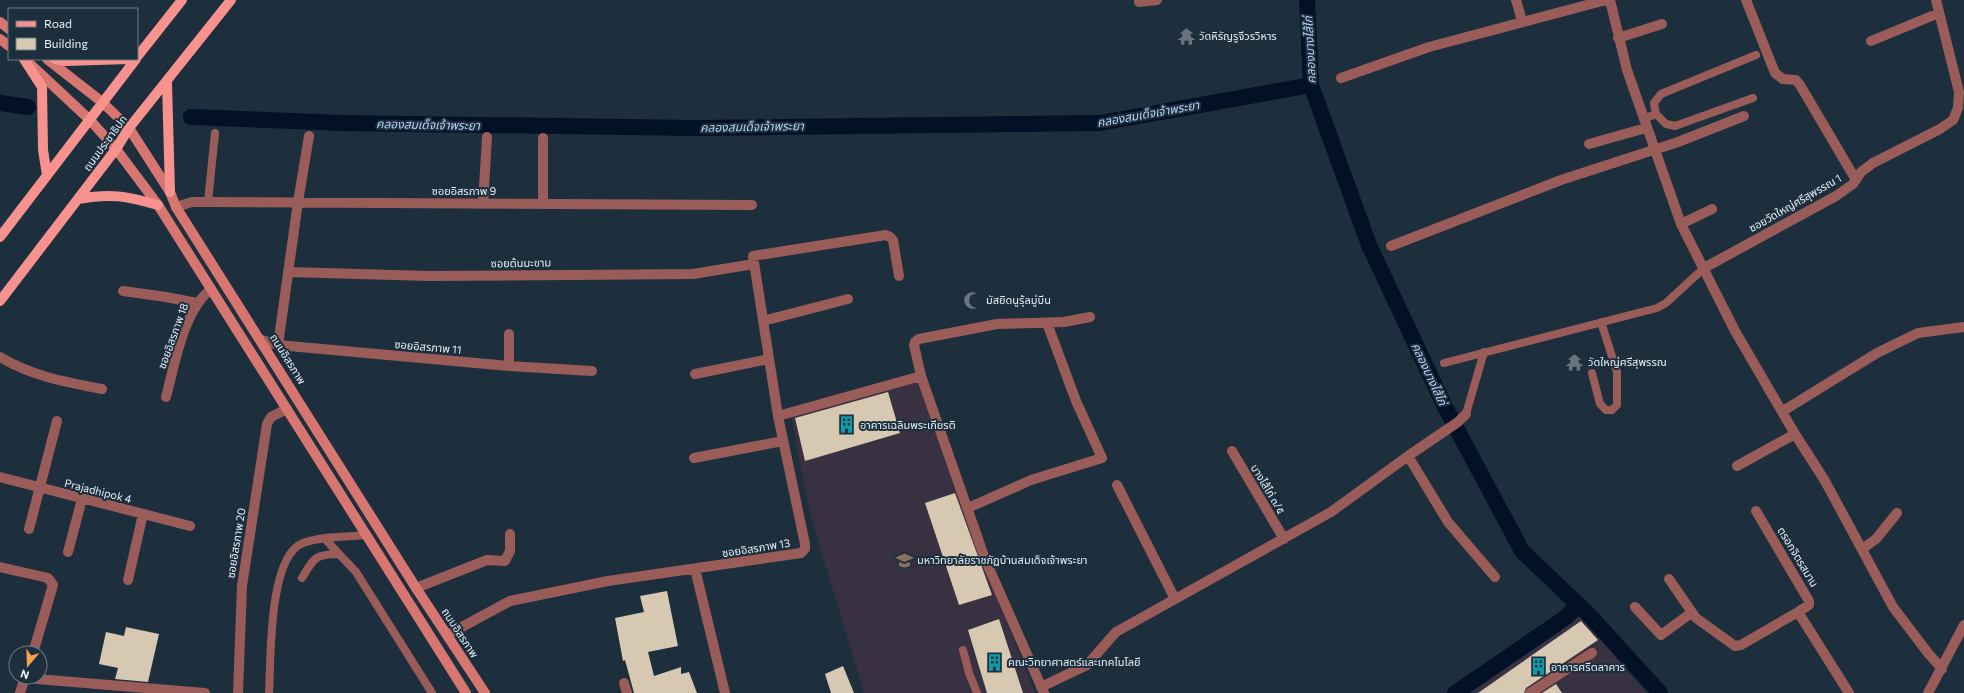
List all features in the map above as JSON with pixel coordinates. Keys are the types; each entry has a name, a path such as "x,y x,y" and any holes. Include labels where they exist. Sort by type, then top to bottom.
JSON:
{"main road":[{"path":"138,55 182,0"},
{"name":"ถนนประชาธิปก","path":"0,301 116,149 129,128 167,83 231,0"},
{"path":"0,22 8,28"},
{"path":"0,39 8,45"},
{"path":"25,60 90,120 116,149 158,205 466,693"},
{"path":"25,60 42,87 43,150 47,175"},
{"name":"ถนนอิสรภาพ","path":"48,60 102,102 129,128 170,192 176,207 262,340 416,588 485,693"},
{"path":"60,60 98,60"},
{"path":"0,236 134,60"},
{"path":"167,83 170,192"},
{"path":"78,199 106,195 158,205"}],"street":[{"path":"1139,1 1157,0"},
{"path":"1516,0 1522,21"},
{"path":"1341,78 1429,47 1522,21 1606,0"},
{"path":"1610,0 1627,70 1681,224 1735,331 1783,411 1795,434 1825,481 1893,607 1942,669"},
{"path":"1746,0 1775,73 1783,79 1796,80 1800,85 1856,180"},
{"name":"ซอยวัดใหญ่ศรีสุพรรณ 1","path":"1704,268 1836,196 1856,180 1861,172 1873,163 1940,129 1953,120 1958,108 1959,92 1936,0"},
{"path":"1871,41 1939,13"},
{"path":"1618,38 1662,24"},
{"path":"1391,246 1561,180 1655,150 1744,116"},
{"path":"1589,144 1645,123"},
{"path":"278,345 298,202 310,136"},
{"path":"483,204 487,137"},
{"path":"543,138 543,204"},
{"name":"ซอยอิสรภาพ 9","path":"176,207 192,202 752,205"},
{"path":"1681,224 1712,209"},
{"name":"ซอยต้นมะขาม","path":"288,272 429,276 693,274 753,260 886,235 890,236 893,240 899,276"},
{"name":"ซอยอิสรภาพ 13","path":"447,635 510,601 608,581 801,553 805,549 778,416 753,260"},
{"name":"ซอยอิสรภาพ 18","path":"166,397 177,355 197,303 211,289"},
{"path":"123,291 197,303"},
{"path":"763,321 848,299"},
{"path":"1090,316 1064,322 996,324 919,339 914,345 921,376 985,559 1042,690 1087,665 1116,632 1331,512 1455,424 1466,414"},
{"path":"968,508 1031,480 1102,458 1076,400 1047,323"},
{"path":"1783,411 1877,353 1918,333 1964,327"},
{"path":"509,334 509,366"},
{"name":"ซอยอิสรภาพ 11","path":"262,340 278,345 509,366 592,371"},
{"path":"0,357 18,368 47,377 102,389"},
{"path":"695,374 769,359"},
{"path":"778,416 921,376"},
{"name":"ซอยอิสรภาพ 20","path":"238,693 242,586 267,424 271,418 287,409"},
{"path":"29,529 57,422"},
{"path":"1737,466 1795,434"},
{"path":"694,458 783,441"},
{"name":"บางไส้ไก่ ๓/๕","path":"1232,451 1284,538"},
{"path":"1408,456 1448,522 1495,577"},
{"name":"Prajadhipok 4","path":"0,477 82,500 190,526"},
{"path":"1117,485 1175,599"},
{"path":"68,552 82,500"},
{"name":"ตรอกจิตรสมาน","path":"1756,511 1809,601 1809,605 1798,612"},
{"path":"1862,549 1876,539 1897,513"},
{"path":"128,580 143,514"},
{"path":"416,588 487,560 505,561 510,551 510,534"},
{"path":"0,567 48,578 53,585 35,645"},
{"path":"695,569 725,693"},
{"path":"1669,579 1691,613 1703,624 1737,646 1798,612 1849,693"},
{"path":"1635,606 1661,635 1691,613"},
{"path":"1928,693 1964,625"},
{"path":"1530,693 1592,653"},
{"path":"48,680 206,693"}],"lane":[{"path":"1753,98 1675,126 1666,124 1656,114 1654,103 1661,94 1756,55"},
{"path":"1645,123 1656,114"},
{"path":"208,202 215,133"},
{"path":"1444,363 1657,308 1666,303 1704,268"},
{"path":"1592,373 1600,404 1606,410 1612,410 1617,405 1617,372 1601,322"},
{"path":"1466,414 1484,352"},
{"path":"270,693 272,609 283,568 289,553 302,543 367,535"},
{"path":"325,539 356,572 432,693"},
{"path":"302,578 312,562 322,554 339,554"},
{"path":"963,650 969,673 977,693"}],"shaded area":[{"name":"มหาวิทยาลัยราชภัฏบ้านสมเด็จเจ้าพระยา","path":"924,376 1000,605 1035,693 864,693 810,514 790,411"},
{"path":"1581,616 1646,693 1471,693"}],"building":[{"name":"อาคารเฉลิมพระเกียรติ","path":"888,392 900,433 805,461 795,418"},
{"path":"955,493 992,595 959,605 925,503"},
{"path":"667,591 678,646 648,652 654,676 681,667 681,674 689,672 697,693 634,693 625,660 623,661 615,618 644,612 640,596"},
{"name":"คณะวิทยาศาสตร์และเทคโนโลยี","path":"999,619 1023,693 987,693 968,630"},
{"name":"อาคารศรีตลาคาร","path":"1581,621 1598,640 1526,688 1524,693 1478,693"},
{"path":"126,627 159,634 148,682 115,679 118,668 99,664 106,632 124,636"},
{"path":"843,666 854,693 831,693 825,674"},
{"path":"1556,684 1562,693 1542,693"}],"waterway":[{"name":"คลองบางไส้ไก่","path":"1307,0 1311,85 1369,245 1445,407 1522,551 1589,615 1660,693"},
{"name":"คลองสมเด็จเจ้าพระยา","path":"191,117 343,123 694,128 1100,123 1311,85"},
{"name":"คลองสมเด็จเจ้าพระยา","path":"0,103 28,107"},
{"path":"1455,693 1565,618 1578,605"}],"place":[{"name":"วัดหิรัญรูจีวรวิหาร","path":"1186,36"},
{"name":"มัสยิดนูรุ้ลมู่บีน","path":"973,300"},
{"name":"วัดใหญ่ศรีสุพรรณ","path":"1575,362"},
{"name":"อาคารเฉลิมพระเกียรติ","path":"847,425"},
{"name":"มหาวิทยาลัยราชภัฏบ้านสมเด็จเจ้าพระยา","path":"904,560"},
{"name":"คณะวิทยาศาสตร์และเทคโนโลยี","path":"995,662"},
{"name":"อาคารศรีตลาคาร","path":"1538,667"}]}
